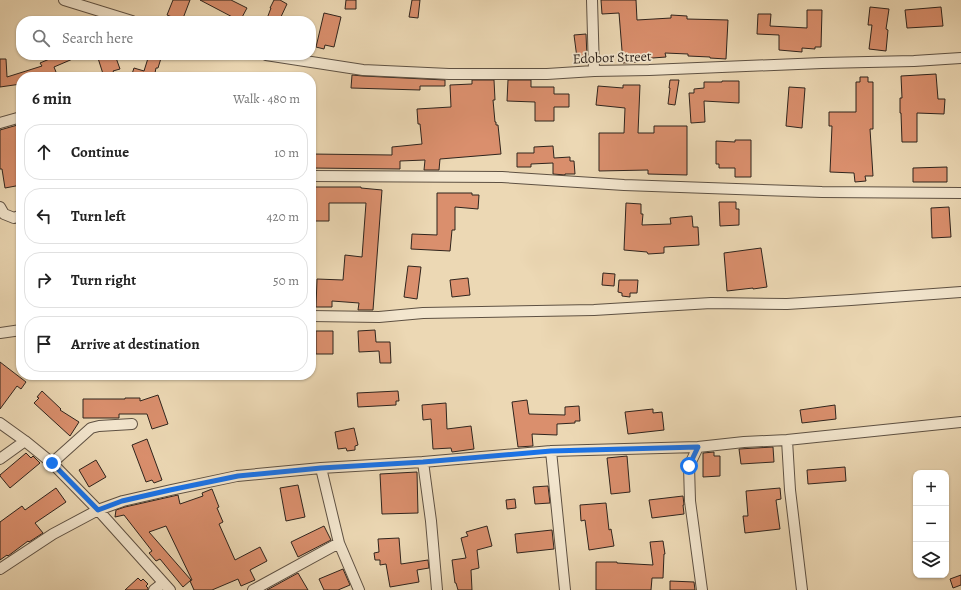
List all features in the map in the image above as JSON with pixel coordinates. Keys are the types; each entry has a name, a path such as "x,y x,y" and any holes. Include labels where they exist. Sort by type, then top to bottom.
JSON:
{"street":[{"path":"64,0 116,16"},
{"path":"592,0 594,71"},
{"name":"Edobor Street","path":"298,60 363,70 449,74 547,74 961,58"},
{"path":"0,123 16,118"},
{"path":"316,176 502,177 624,186 822,192 961,192"},
{"path":"0,208 4,214 14,218 16,217"},
{"path":"316,316 380,316 423,313 594,310 711,303 787,304 961,292"},
{"path":"0,333 16,331"},
{"path":"0,569 53,534 98,510 122,501 238,476 321,468 423,462 551,451 698,447 744,442 787,440 961,422"},
{"path":"0,423 52,463 98,510 170,590"},
{"path":"52,463 91,428 99,426 132,424"},
{"path":"787,440 790,490 802,590"},
{"path":"0,459 25,441"},
{"path":"698,447 689,466 690,501 702,590"},
{"path":"551,451 565,590"},
{"path":"423,462 431,521 437,590"},
{"path":"321,468 339,543 359,590"},
{"path":"253,590 339,543"},
{"path":"154,590 163,583"}],"building":[{"path":"173,0 190,0 184,16 167,15"},
{"path":"200,0 231,0 247,8 243,16 230,16"},
{"path":"274,0 280,0 287,4 281,16 268,16"},
{"path":"346,0 356,0 356,9 345,9"},
{"path":"412,0 420,0 418,18 409,17"},
{"path":"601,0 636,0 637,20 671,18 671,15 687,16 687,19 728,20 726,59 688,56 688,54 665,53 666,57 639,59 639,62 623,63 619,13 602,14"},
{"path":"870,7 889,9 886,29 888,30 886,51 869,49 872,25 868,25"},
{"path":"941,7 943,26 907,28 905,10"},
{"path":"807,10 822,10 821,47 815,47 815,49 802,48 802,52 779,50 779,35 757,34 758,14 771,14 770,26 807,28"},
{"path":"324,13 341,17 334,47 325,45 324,49 316,47"},
{"path":"586,34 587,57 577,58 574,35"},
{"path":"0,59 6,59 7,77 16,74 16,85 0,87"},
{"path":"47,60 70,60 54,67 56,72 23,72 42,66 40,63"},
{"path":"99,60 117,60 120,69 114,72 102,72"},
{"path":"147,60 160,60 155,72 133,72 134,68 144,71"},
{"path":"936,74 938,99 945,99 944,114 917,113 917,142 902,142 900,113 900,98 902,98 901,76"},
{"path":"352,75 445,80 445,86 420,86 420,90 351,88"},
{"path":"860,77 868,77 868,82 873,82 873,129 870,129 873,176 865,176 866,181 855,182 854,173 830,172 832,126 829,126 829,112 856,112 856,82 860,82"},
{"path":"472,80 494,80 495,100 493,100 495,122 496,125 498,125 501,154 440,159 439,170 424,170 425,160 400,161 400,169 316,168 316,154 392,155 392,147 422,144 417,109 451,107 450,85 472,84"},
{"path":"508,80 531,80 531,87 554,87 554,94 569,94 569,107 554,107 554,121 535,121 535,102 507,101"},
{"path":"670,80 679,80 675,105 668,104"},
{"path":"739,81 739,103 704,101 705,122 691,123 689,93 694,93 694,89 704,88 704,82"},
{"path":"623,85 640,85 638,133 654,133 654,126 687,126 687,175 648,174 648,170 599,171 599,133 624,133 625,108 596,105 598,86 623,88"},
{"path":"789,87 805,88 802,128 786,126"},
{"path":"16,125 16,186 5,188 2,169 0,169 0,130"},
{"path":"735,140 751,140 751,177 735,177 735,168 719,168 719,164 716,164 716,141 735,142"},
{"path":"553,146 554,158 570,157 570,161 574,161 575,174 553,174 553,163 531,164 531,167 517,167 517,153 534,153 534,147"},
{"path":"947,167 947,182 913,182 913,168"},
{"path":"316,187 361,187 382,190 373,310 358,310 359,303 332,301 332,307 316,307 317,279 343,280 345,255 362,257 366,203 329,203 329,221 316,221"},
{"path":"437,193 472,193 472,195 479,195 478,209 455,207 455,230 452,230 450,251 411,249 412,234 437,235"},
{"path":"719,202 736,202 736,209 739,209 739,225 720,226"},
{"path":"626,203 641,204 641,214 643,214 642,225 671,224 670,218 692,216 693,227 698,227 699,245 664,247 664,253 648,254 647,252 624,250"},
{"path":"949,207 951,237 932,238 931,208"},
{"path":"761,248 767,287 727,291 724,253"},
{"path":"408,266 421,267 417,299 404,297"},
{"path":"603,273 615,274 614,286 602,285"},
{"path":"468,278 470,295 452,297 450,280"},
{"path":"619,280 638,280 637,293 630,293 630,297 622,296 622,293 618,292"},
{"path":"375,330 376,342 390,342 391,363 380,363 379,351 359,352 358,331"},
{"path":"316,331 333,331 333,354 316,354"},
{"path":"0,362 16,374 16,380 23,380 26,382 21,389 17,386 0,409"},
{"path":"42,391 61,409 60,410 79,422 70,436 34,403 39,398 37,397"},
{"path":"398,391 399,401 396,401 396,405 358,407 357,393"},
{"path":"158,395 168,424 152,429 147,414 119,414 119,418 83,418 83,399 140,398 140,401"},
{"path":"527,400 529,414 565,415 565,407 579,406 580,421 575,421 575,423 557,424 557,435 532,434 533,446 518,447 512,402"},
{"path":"446,403 447,429 471,426 474,449 452,452 451,448 433,449 431,419 423,420 422,405"},
{"path":"835,405 836,419 802,423 800,410"},
{"path":"653,409 653,413 662,412 664,430 628,434 625,412"},
{"path":"354,428 358,445 355,446 355,450 347,451 346,448 338,449 335,432"},
{"path":"147,439 162,480 154,483 152,480 146,482 132,445"},
{"path":"773,447 774,462 741,464 739,449"},
{"path":"714,452 714,456 720,456 720,476 703,477 703,453"},
{"path":"26,453 31,458 33,456 40,463 10,488 0,475"},
{"path":"627,456 630,492 611,494 607,458"},
{"path":"96,460 106,477 89,487 79,470"},
{"path":"845,467 846,481 808,484 807,470"},
{"path":"417,472 418,513 382,514 380,474"},
{"path":"298,485 305,517 286,521 280,488"},
{"path":"548,486 550,503 535,504 533,487"},
{"path":"56,488 66,502 35,523 43,533 29,542 28,541 0,560 0,522 22,506 25,510"},
{"path":"780,488 781,499 776,500 780,529 745,533 743,516 748,516 746,491"},
{"path":"212,489 219,507 217,508 223,522 219,524 235,560 260,547 267,561 250,570 255,580 241,586 238,579 212,590 194,590 190,581 192,580 166,526 149,532 191,580 183,587 160,559 156,561 149,553 152,551 124,515 115,517 116,510 178,495 180,504 203,496 202,493"},
{"path":"683,496 684,514 652,518 649,500"},
{"path":"515,499 516,508 507,509 506,500"},
{"path":"606,503 609,530 611,529 614,546 589,550 585,520 581,521 580,505"},
{"path":"324,526 331,540 298,557 291,542"},
{"path":"487,526 492,546 477,550 479,568 471,570 472,590 458,590 455,583 452,560 466,558 461,538 468,536 466,532"},
{"path":"552,530 554,549 517,553 515,534"},
{"path":"399,538 401,564 428,560 429,568 417,570 419,582 390,587 386,564 380,565 380,560 375,560 374,553 379,552 378,539"},
{"path":"663,541 665,554 663,578 652,578 651,590 596,590 596,562 653,565 650,542"},
{"path":"343,569 350,585 338,590 324,590 319,579"},
{"path":"298,573 308,590 267,590"},
{"path":"961,575 961,585 953,588 950,579"},
{"path":"138,578 141,581 143,579 148,584 146,586 148,590 125,590"},
{"path":"670,581 694,582 695,590 670,590"}],"route":[{"path":"52,463 98,510 122,501 238,476 321,468 423,462 551,451 698,447 689,466"}]}
